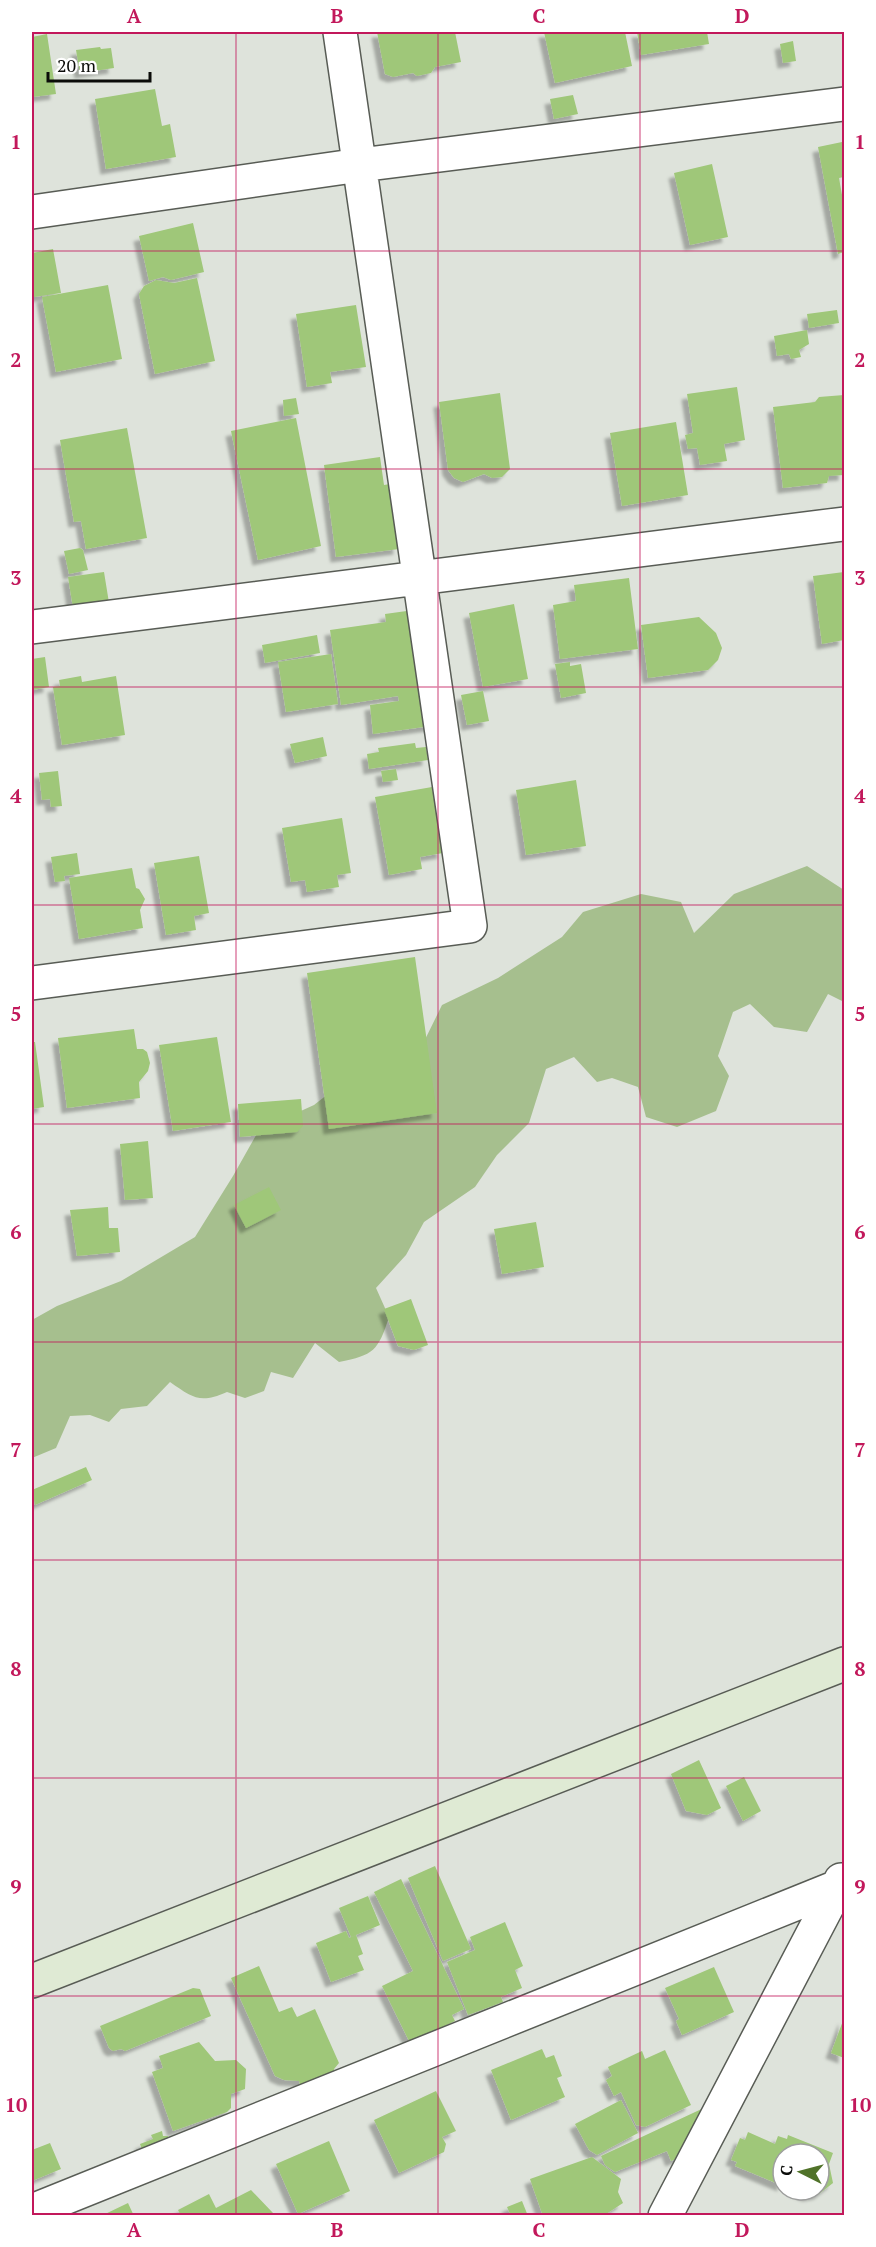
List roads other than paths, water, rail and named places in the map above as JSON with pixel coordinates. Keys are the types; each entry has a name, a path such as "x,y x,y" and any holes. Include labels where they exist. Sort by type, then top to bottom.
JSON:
{"main road":[{"path":"32,1981 844,1664"}],"street":[{"path":"32,983 470,926 340,32"},
{"path":"32,212 360,165 844,104"},
{"path":"32,627 844,524"},
{"path":"32,2211 841,1880"},
{"path":"665,2216 841,1880"}]}
